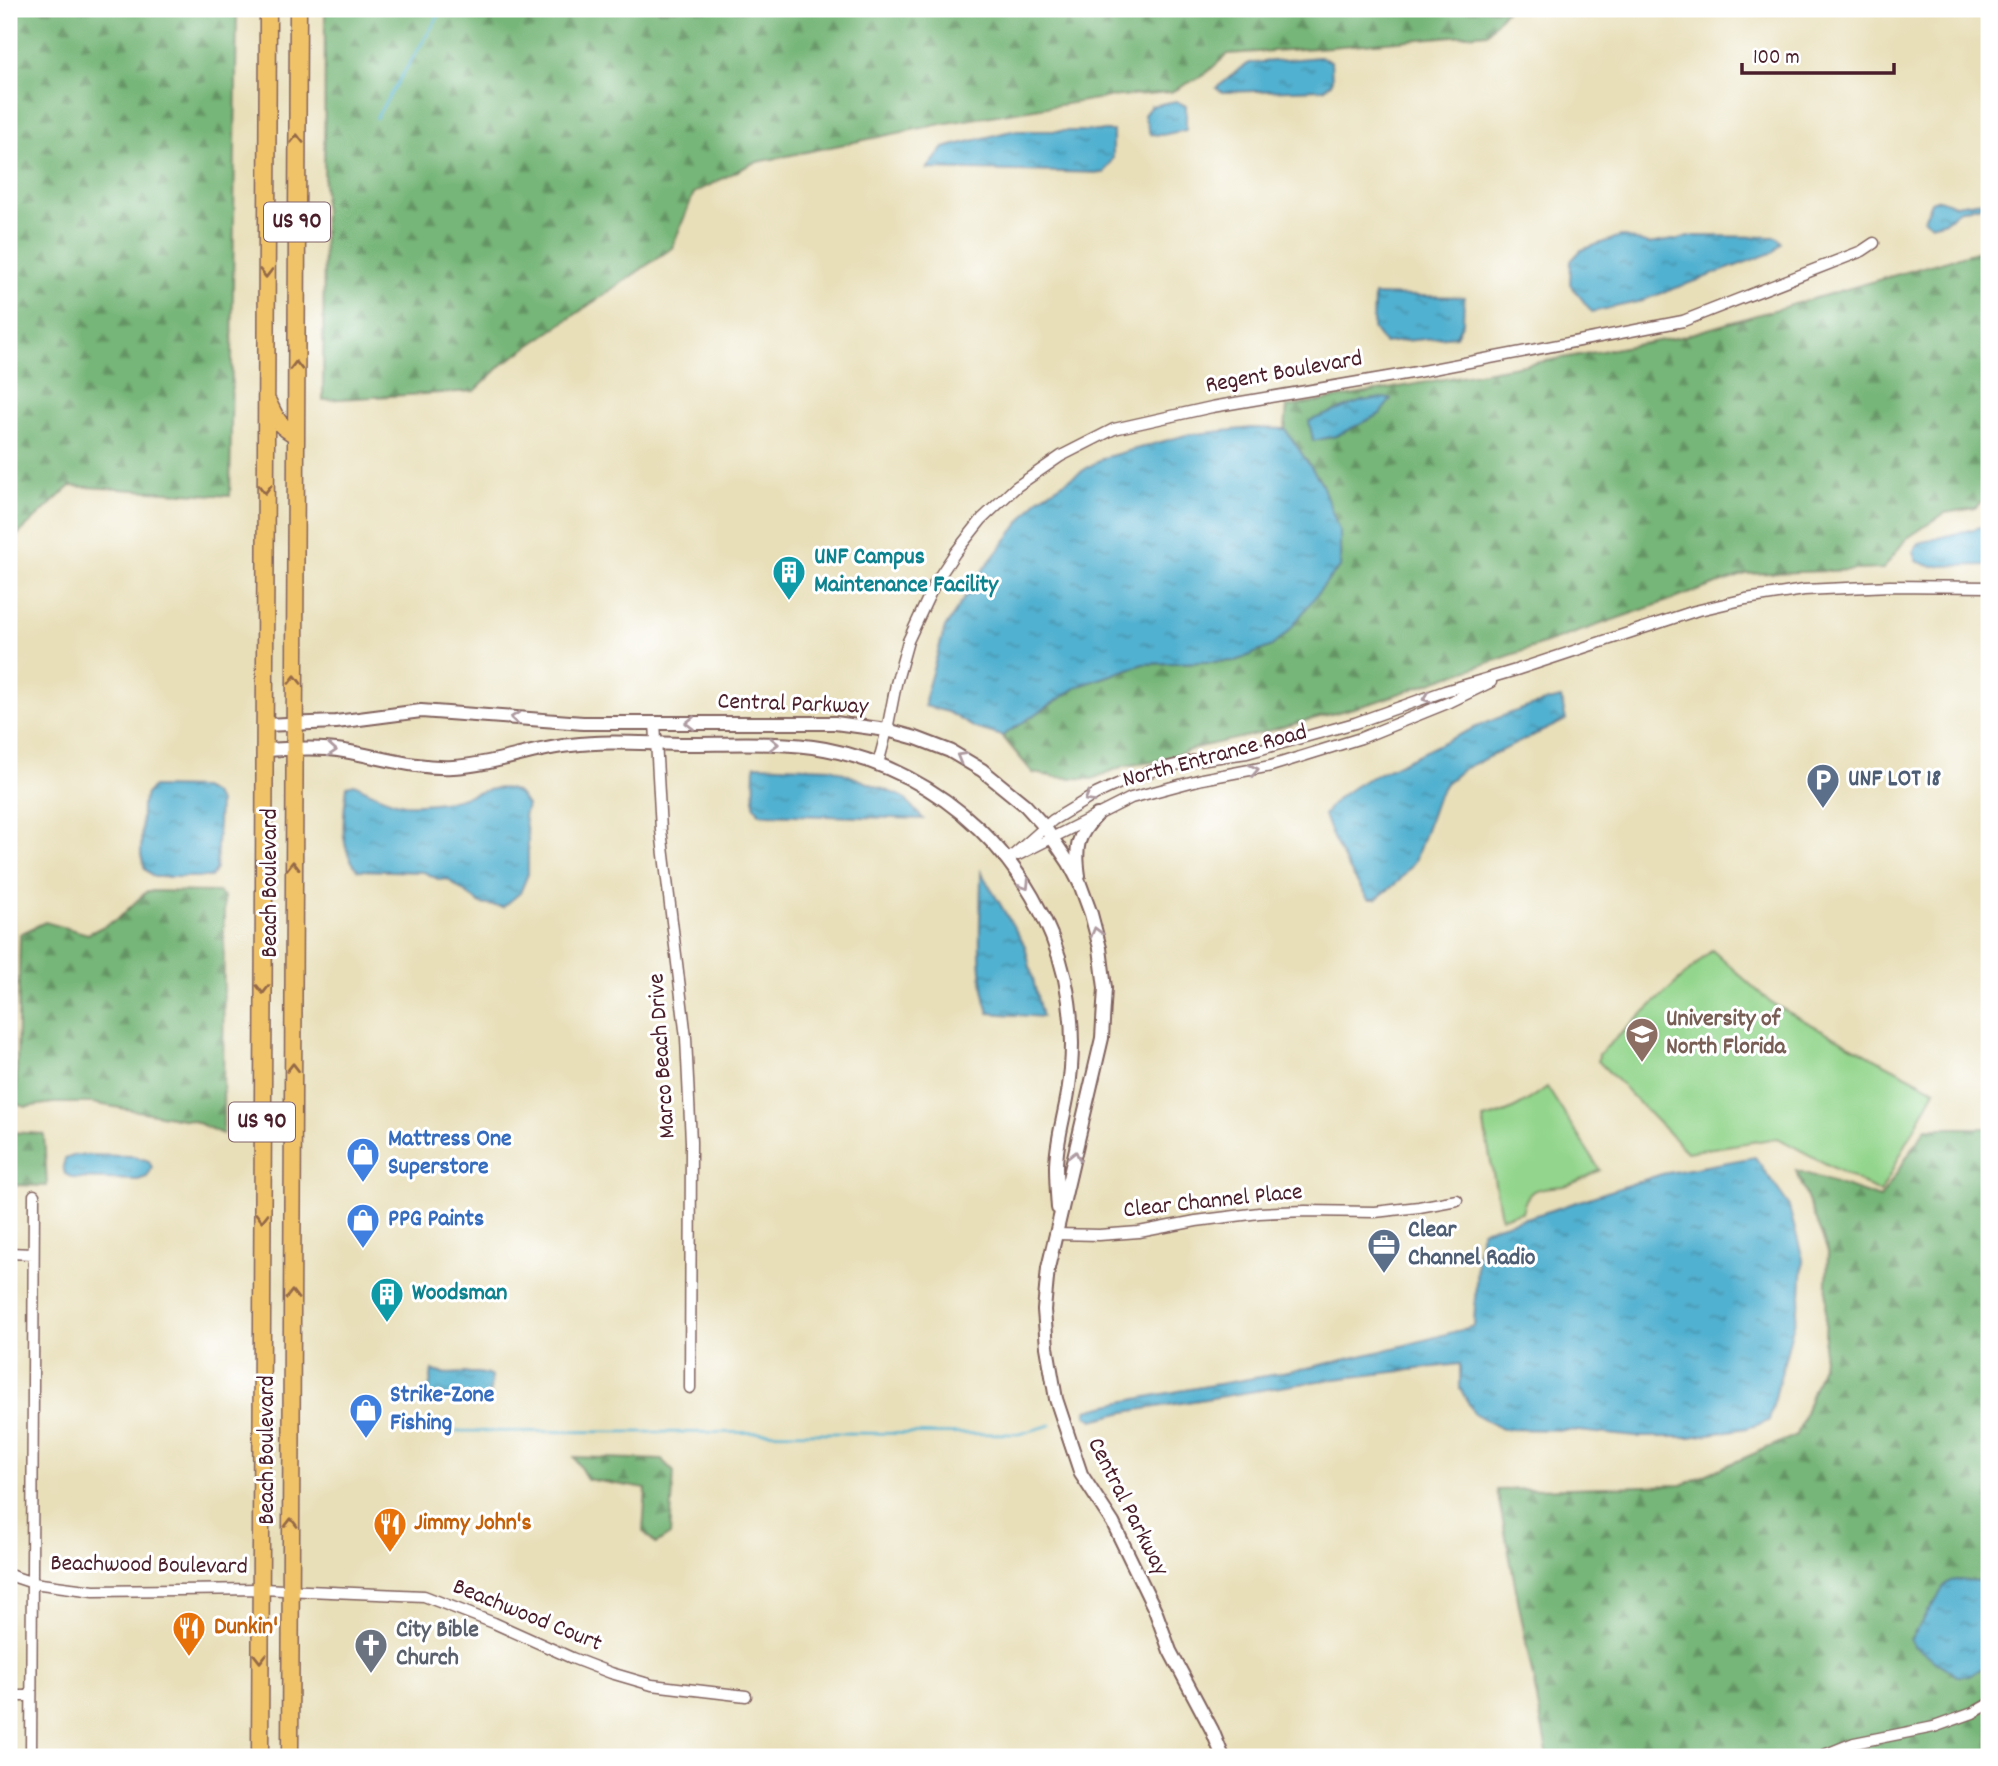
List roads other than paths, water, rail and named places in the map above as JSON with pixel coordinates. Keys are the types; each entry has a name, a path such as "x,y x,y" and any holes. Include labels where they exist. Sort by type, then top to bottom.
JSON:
{"highway":[{"name":"US 90","path":"260,1757 268,9"},
{"name":"Beach Boulevard","path":"290,1757 298,9"},
{"path":"265,396 277,421 296,435"},
{"path":"265,452 274,442 296,435"}],"street":[{"name":"Regent Boulevard","path":"878,764 908,641 935,583 955,553 982,519 1017,487 1061,456 1103,434 1114,429 1212,407 1683,321 1862,251 1874,243"},
{"name":"North Entrance Road","path":"1008,860 1044,826 1120,782 1192,761 1247,753 1296,741 1695,611 1804,590 1876,586 1989,587"},
{"name":"North Entrance Road","path":"1008,860 1131,798 1156,789 1271,766 1361,738 1432,710 1516,670"},
{"name":"Central Parkway","path":"264,724 336,722 421,711 583,723 835,723 887,730 950,751 982,770 1025,805 1044,826 1080,884 1100,948 1105,988 1102,1038 1090,1097 1048,1268 1044,1310 1056,1399 1082,1474 1113,1523 1155,1610 1170,1651 1212,1730 1223,1757"},
{"name":"Marco Beach Drive","path":"655,722 661,830 686,1038 691,1142 690,1388"},
{"path":"1296,741 1314,746 1319,751"},
{"name":"Central Parkway","path":"264,750 340,750 420,766 453,767 572,744 796,745 850,755 912,779 943,798 973,822 1008,860 1045,920 1057,951 1069,1004 1072,1058 1056,1167 1057,1228"},
{"path":"1080,884 1078,843 1081,834 1097,815"},
{"path":"31,1757 34,1195"},
{"name":"Clear Channel Place","path":"1057,1228 1099,1235 1139,1232 1259,1213 1375,1212 1457,1199"},
{"path":"9,1253 33,1254"},
{"name":"Beachwood Boulevard","path":"9,1576 33,1583 94,1591 290,1591"},
{"name":"Beachwood Court","path":"290,1591 424,1596 611,1673 652,1685 746,1696"},
{"path":"9,1696 30,1696"},
{"path":"1819,1757 1854,1743 1934,1727 1973,1713 1989,1704"}],"water":[{"path":"1320,57 1331,61 1332,82 1324,89 1222,92 1216,88 1250,63"},
{"path":"1176,101 1186,106 1186,130 1162,135 1150,134 1144,115 1151,106"},
{"path":"1011,131 1113,131 1113,158 1104,173 927,169 944,148"},
{"path":"1989,195 1989,203 1958,211 1946,221 1931,225 1924,219 1931,202 1939,199 1956,205 1982,201"},
{"path":"1621,236 1649,244 1695,236 1777,237 1781,243 1774,252 1638,302 1592,312 1570,284 1571,261 1581,250"},
{"path":"1374,295 1464,297 1463,322 1456,336 1384,343 1373,328"},
{"path":"1391,399 1380,414 1336,436 1313,441 1309,421 1362,401"},
{"path":"1252,428 1285,429 1321,482 1340,533 1340,568 1288,632 1272,646 1236,661 1143,664 1079,686 1002,736 975,728 948,712 925,706 926,693 945,628 979,575 1038,499 1103,458 1186,435"},
{"path":"1989,525 1989,565 1930,566 1916,561 1913,552 1919,543"},
{"path":"1561,698 1566,720 1463,769 1446,783 1437,798 1415,861 1399,881 1376,899 1368,899 1343,859 1328,826 1324,815 1331,805 1362,782 1464,732 1521,709"},
{"path":"755,765 831,768 903,797 923,819 760,814 754,805"},
{"path":"354,784 405,804 448,801 502,788 517,793 527,805 524,816 528,838 528,874 520,893 503,907 481,904 447,879 440,880 424,872 358,870 351,861 344,841 347,786"},
{"path":"153,787 202,788 212,793 219,802 216,869 211,877 154,877 145,869 141,855 142,806 146,794"},
{"path":"981,872 1025,946 1042,1017 989,1013 980,962"},
{"path":"76,1155 133,1156 149,1161 152,1168 147,1177 138,1180 73,1178 65,1174 63,1166 65,1159"},
{"path":"1755,1157 1788,1204 1803,1259 1801,1296 1769,1421 1747,1428 1690,1437 1636,1437 1568,1430 1502,1429 1474,1413 1460,1388 1460,1364 1318,1381 1125,1412 1093,1420 1086,1415 1087,1410 1111,1404 1331,1363 1474,1326 1477,1260 1482,1230 1662,1174"},
{"path":"432,1370 446,1374 476,1373 491,1376 490,1393 484,1398 420,1399 419,1393 429,1391"},
{"path":"1952,1580 1989,1581 1989,1664 1969,1676 1957,1676 1914,1646 1910,1640 1946,1584"}],"waterway":[{"path":"376,118 443,9"},
{"path":"449,1431 1019,1434 1051,1425"}],"place":[{"name":"UNF Campus Maintenance Facility","path":"789,602"},
{"name":"UNF LOT 18","path":"1823,810"},
{"name":"University of North Florida","path":"1642,1064"},
{"name":"Mattress One Superstore","path":"363,1184"},
{"name":"PPG Paints","path":"363,1250"},
{"name":"Clear Channel Radio","path":"1384,1275"},
{"name":"Woodsman","path":"387,1324"},
{"name":"Strike-Zone Fishing","path":"366,1440"},
{"name":"Jimmy John's","path":"390,1554"},
{"name":"Dunkin'","path":"189,1658"},
{"name":"City Bible Church","path":"371,1675"}]}
